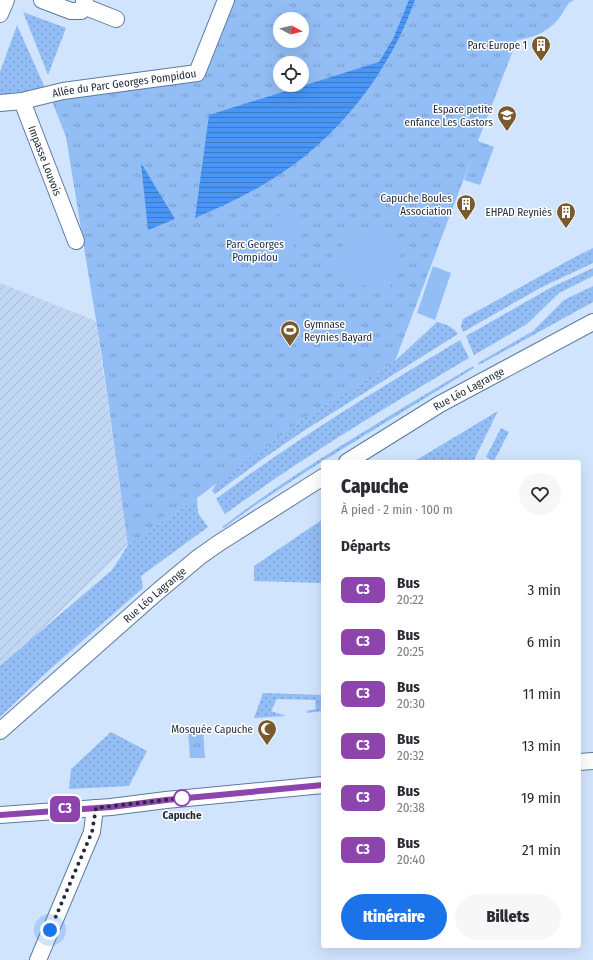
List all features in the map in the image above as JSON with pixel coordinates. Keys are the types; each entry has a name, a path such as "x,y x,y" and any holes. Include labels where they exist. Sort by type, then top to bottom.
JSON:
{"street":[{"path":"0,14 6,0"},
{"path":"42,0 71,11 81,10 84,3 116,19"},
{"name":"Allée du Parc Georges Pompidou","path":"22,101 63,91 197,73 226,0"},
{"path":"0,103 22,101"},
{"name":"Impasse Louvois","path":"22,101 76,241"},
{"name":"Rue Léo Lagrange","path":"350,460 440,404 593,322"},
{"name":"Rue Léo Lagrange","path":"0,731 150,598 199,557 321,478"},
{"path":"581,762 593,761"},
{"path":"0,815 96,808 321,785"},
{"path":"38,960 92,832 96,808"}],"shaded area":[{"path":"0,283 96,321 128,545 0,670"}],"green space":[{"name":"Parc Georges Pompidou","path":"222,0 574,0 568,4 558,20 548,29 537,35 517,40 478,141 494,147 480,185 464,180 472,157 395,361 303,419 197,498 128,545 102,357 66,137 48,91 193,70"},
{"path":"23,12 66,28 48,75"},
{"path":"17,25 46,90 0,97 0,72"},
{"path":"281,212 303,220 286,267 264,259"},
{"path":"350,224 405,242 388,293 333,276"},
{"path":"593,248 593,263 542,287 463,332 461,326 463,319"},
{"path":"433,266 451,273 435,320 417,313"},
{"path":"593,268 593,276 559,293 527,324 474,355 466,336 552,287"},
{"path":"593,286 593,302 479,365 478,363 533,331 564,300"},
{"path":"437,322 449,326 458,334 302,432 215,494 212,491 216,484 227,474 303,419 395,361"},
{"path":"460,340 469,358 284,472 225,514 216,499 245,477 367,397"},
{"path":"473,366 474,368 325,460 321,460 321,462 251,508 224,528 222,527 314,463"},
{"path":"498,411 474,460 416,460"},
{"path":"501,428 509,432 495,460 486,457"},
{"path":"197,498 198,513 208,527 141,576 143,588 49,670 0,717 0,666 112,570 128,545"},
{"path":"321,520 321,583 254,581 254,566"},
{"path":"263,693 321,695 321,711 307,713 307,711 316,709 315,700 277,699 271,711 286,716 254,718"},
{"path":"188,730 203,730 205,758 190,758"},
{"path":"111,732 147,751 129,786 69,789 71,769"}],"water":[{"path":"409,0 415,0 391,53 376,78 339,124 318,145 271,180 253,191 195,218 209,115 283,92 309,92 309,84 379,62 393,39"},
{"path":"141,163 175,219 148,230"}],"bus line":[{"name":"C3","path":"0,815 111,807 166,800 321,785"}],"place":[{"name":"Parc Europe 1","path":"541,62"},
{"name":"Espace petite enfance Les Castors","path":"507,132"},
{"name":"Capuche Boules Association","path":"466,221"},
{"name":"EHPAD Reyniès","path":"566,229"},
{"name":"Gymnase Reynies Bayard","path":"290,347"},
{"name":"Mosquée Capuche","path":"267,746"},
{"name":"Capuche","path":"182,798"}],"route":[{"path":"50,930 92,832 96,808 182,798"}]}
